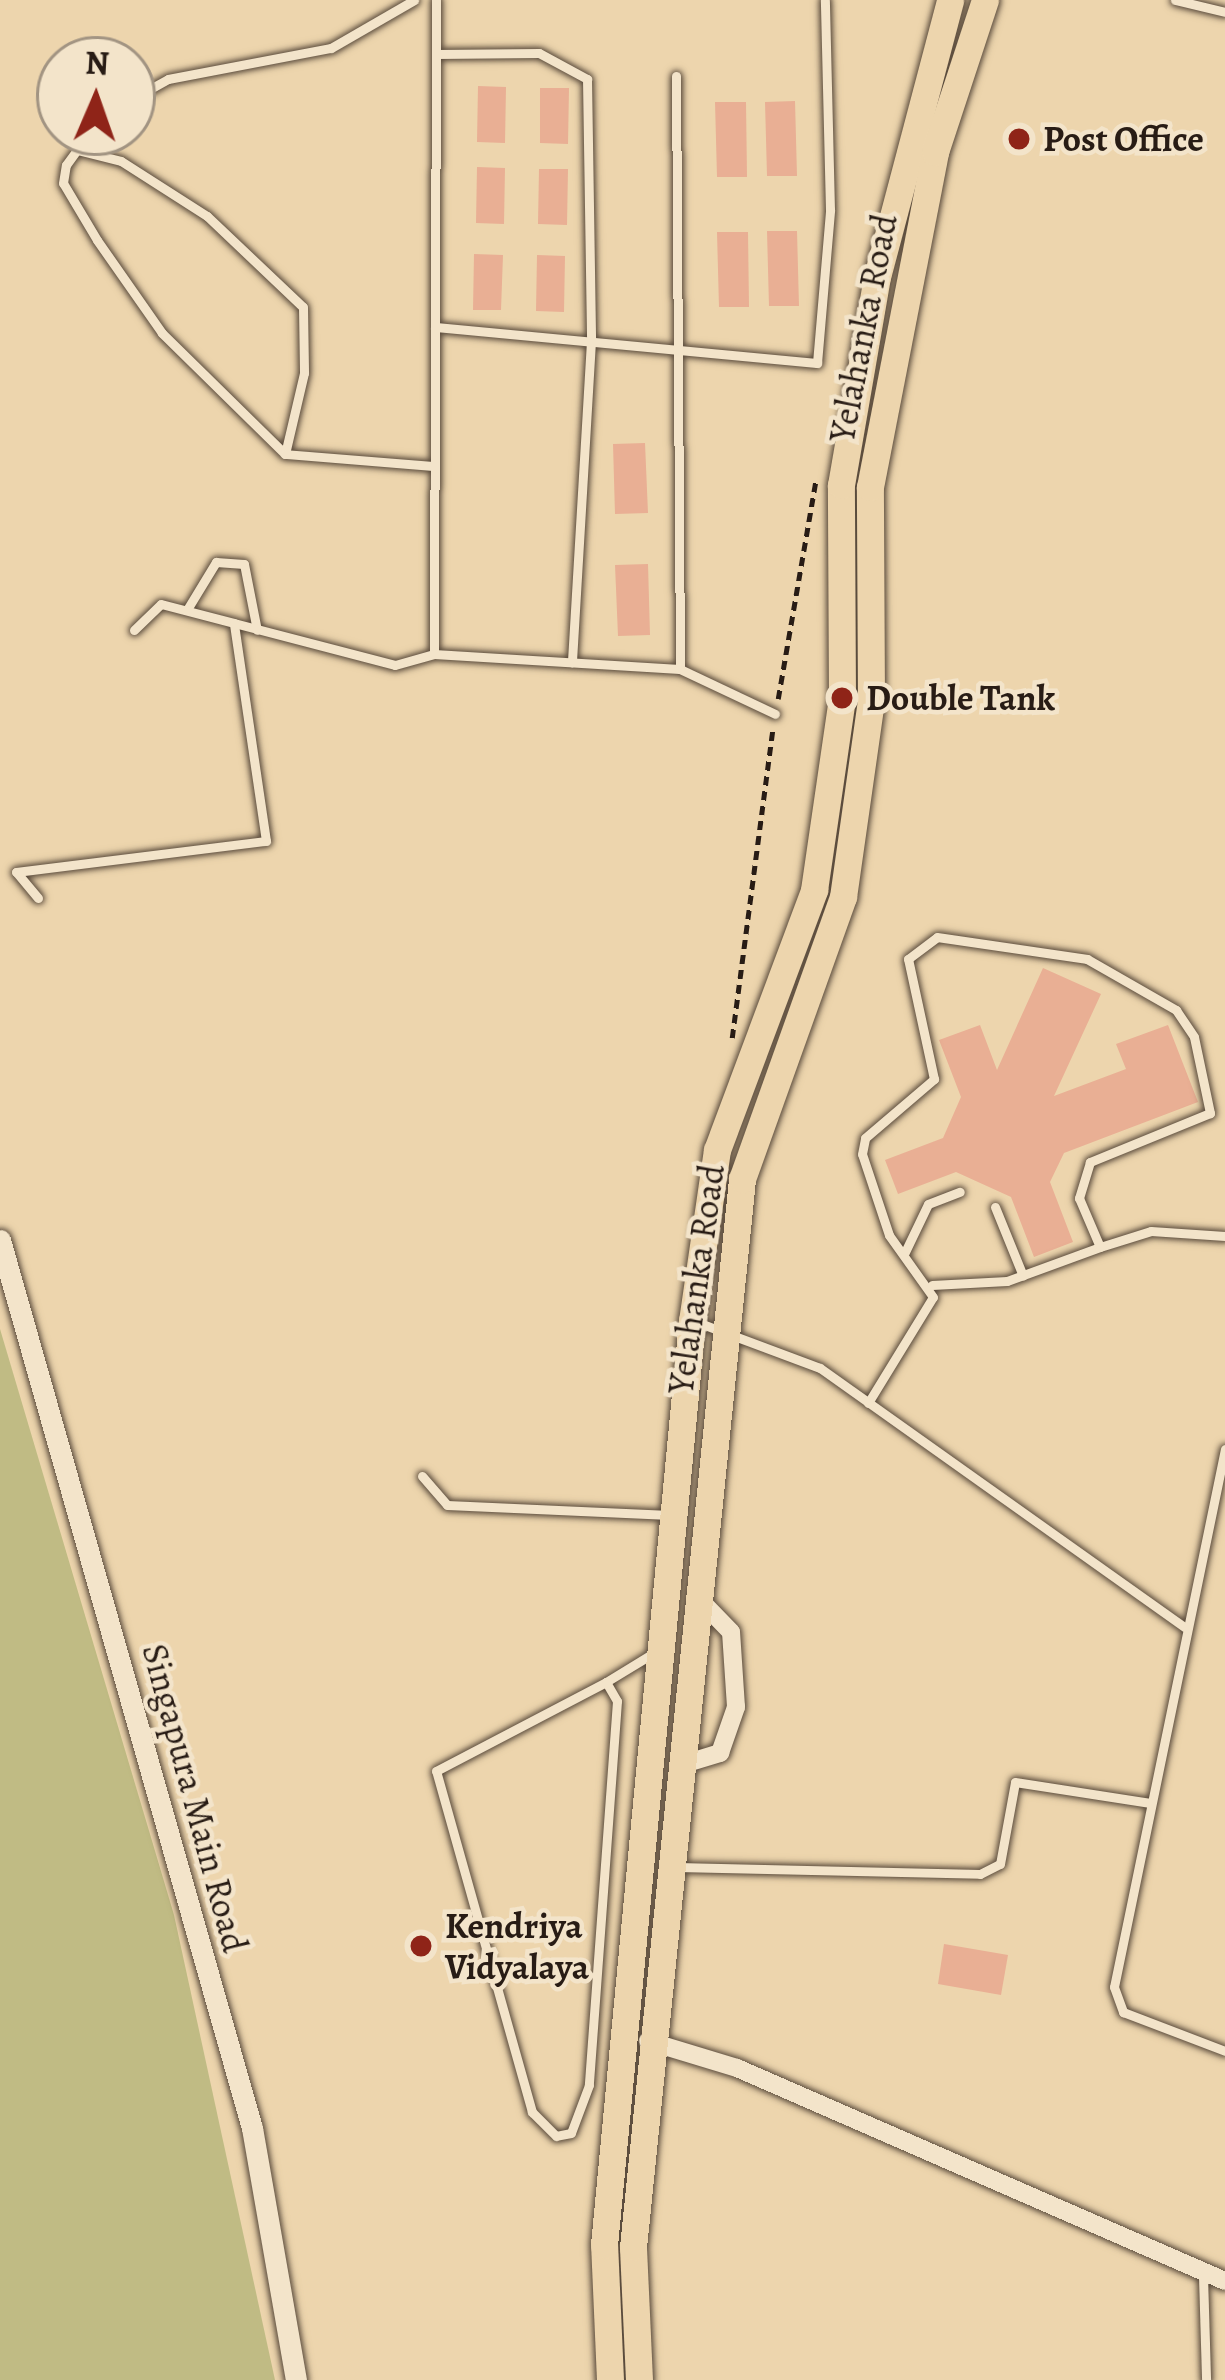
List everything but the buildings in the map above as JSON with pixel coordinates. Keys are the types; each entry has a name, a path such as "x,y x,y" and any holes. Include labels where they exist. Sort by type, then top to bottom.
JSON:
{"main road":[{"name":"Yelahanka Road","path":"639,2380 633,2247 664,1647 692,1322 717,1150 814,890 842,698 845,455 907,145 950,0"},
{"name":"Yelahanka Road","path":"610,2380 604,2245 675,1867 721,1324 742,1179 843,897 871,700 870,487 935,152 985,0"}],"street":[{"name":"Singapura Main Road","path":"0,1240 252,2128 296,2380"},
{"path":"684,1764 720,1753 739,1675 731,1632 698,1598"},
{"path":"645,2040 1225,2282"}],"lane":[{"path":"156,86 168,79 331,48 414,0"},
{"path":"434,653 436,0"},
{"path":"435,327 817,363 830,210 825,0"},
{"path":"1175,0 1225,12"},
{"path":"436,54 539,53 587,79 590,340 572,662"},
{"path":"676,76 680,669"},
{"path":"74,156 63,183 162,333 285,454 435,466"},
{"path":"103,156 121,160 207,216 303,307 304,374 285,454"},
{"path":"188,608 216,562 244,564 257,630"},
{"path":"134,630 160,604 394,665 434,653 680,669 775,714"},
{"path":"38,898 16,872 266,841 234,623"},
{"path":"932,1285 905,1252 862,1154 934,1078 908,959 951,934 1087,959 1188,1022 1210,1113 1082,1170 1079,1198 1100,1247"},
{"path":"905,1252 928,1204 960,1192"},
{"path":"995,1207 1023,1276"},
{"path":"932,1285 1023,1276 1151,1231 1225,1236"},
{"path":"868,1403 895,1375 932,1285"},
{"path":"692,1322 721,1324 868,1403 1184,1628"},
{"path":"1225,1449 1184,1628 1114,1987 1123,2012 1225,2051"},
{"path":"422,1476 447,1505 676,1515"},
{"path":"606,1682 617,1701 589,2085 571,2133 556,2136 532,2112 436,1771 664,1647"},
{"path":"675,1867 980,1874 1000,1864 1015,1782 1150,1803"},
{"path":"1203,2276 1206,2380"}],"path":[{"path":"729,1058 775,714 816,476 826,457 845,455"}],"shaded area":[{"path":"0,1329 174,1915 275,2380 0,2380"}],"place":[{"name":"Post Office","path":"1019,139"},
{"name":"Double Tank","path":"842,698"},
{"name":"Kendriya Vidyalaya","path":"421,1946"}]}
